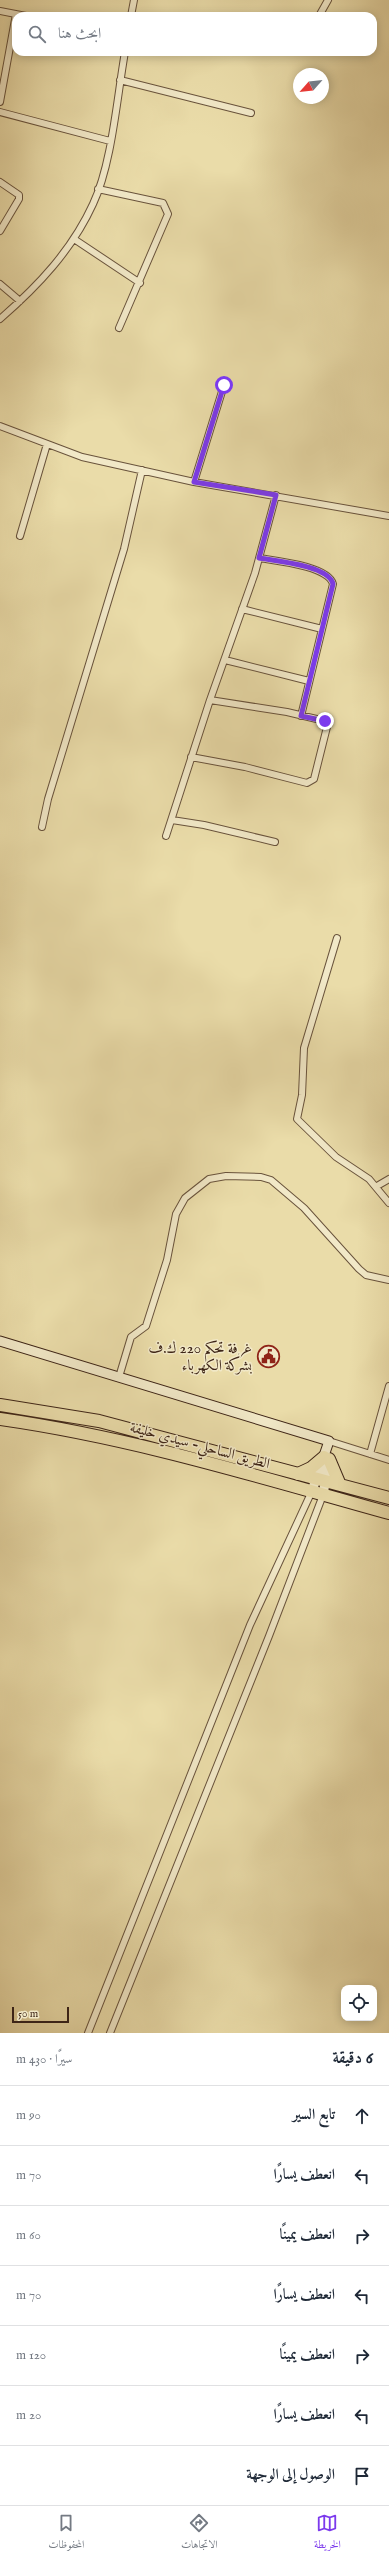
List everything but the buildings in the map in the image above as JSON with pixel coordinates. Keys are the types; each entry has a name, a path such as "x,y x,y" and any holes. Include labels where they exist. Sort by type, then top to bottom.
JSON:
{"highway":[{"path":"0,1405 99,1421 389,1498"},
{"name":"الطريق الساحلي- سيدي خليفة","path":"0,1419 102,1436 317,1493 389,1514"},
{"path":"298,1474 311,1468 327,1452 340,1485"}],"street":[{"path":"132,12 134,0"},
{"path":"321,12 328,0"},
{"path":"0,11 12,13"},
{"path":"0,102 12,36"},
{"path":"0,319 40,283 74,239 94,203 110,141 124,56"},
{"path":"120,80 251,113"},
{"path":"0,112 110,141"},
{"path":"0,182 19,195 19,199 0,231"},
{"path":"98,189 163,203 167,208 168,214 140,283 119,328"},
{"path":"74,239 140,283"},
{"path":"0,284 20,301"},
{"path":"194,482 224,385"},
{"path":"0,426 82,457 194,482 276,495 389,516"},
{"path":"20,536 47,444"},
{"path":"42,827 48,799 124,549 142,470"},
{"path":"166,836 210,700 259,558 276,495"},
{"path":"259,558 306,567 325,573 331,577 333,584 301,716"},
{"path":"242,609 322,629"},
{"path":"225,660 309,681"},
{"path":"191,758 311,782 314,779 327,723 301,716 210,700"},
{"path":"172,820 204,825 275,842"},
{"path":"337,938 304,1048 302,1095 297,1119 336,1157 377,1186 389,1203"},
{"path":"119,1377 131,1337 146,1326 167,1260 176,1214 185,1198 209,1179 226,1176 261,1176 271,1180 304,1208 366,1275 389,1280"},
{"path":"377,1186 389,1179"},
{"path":"0,1341 119,1377 327,1452 370,1454 389,1460"},
{"path":"370,1454 389,1386"},
{"path":"110,2033 269,1636 317,1493 327,1452"},
{"path":"88,2033 250,1625 317,1493"}],"place":[{"name":"غرفة تحكم 220 ك.ف بشركة الكهرباء","path":"268,1357"}],"route":[{"path":"224,385 194,482 276,495 259,558 306,567 325,573 331,577 333,584 301,716 325,721"}]}
